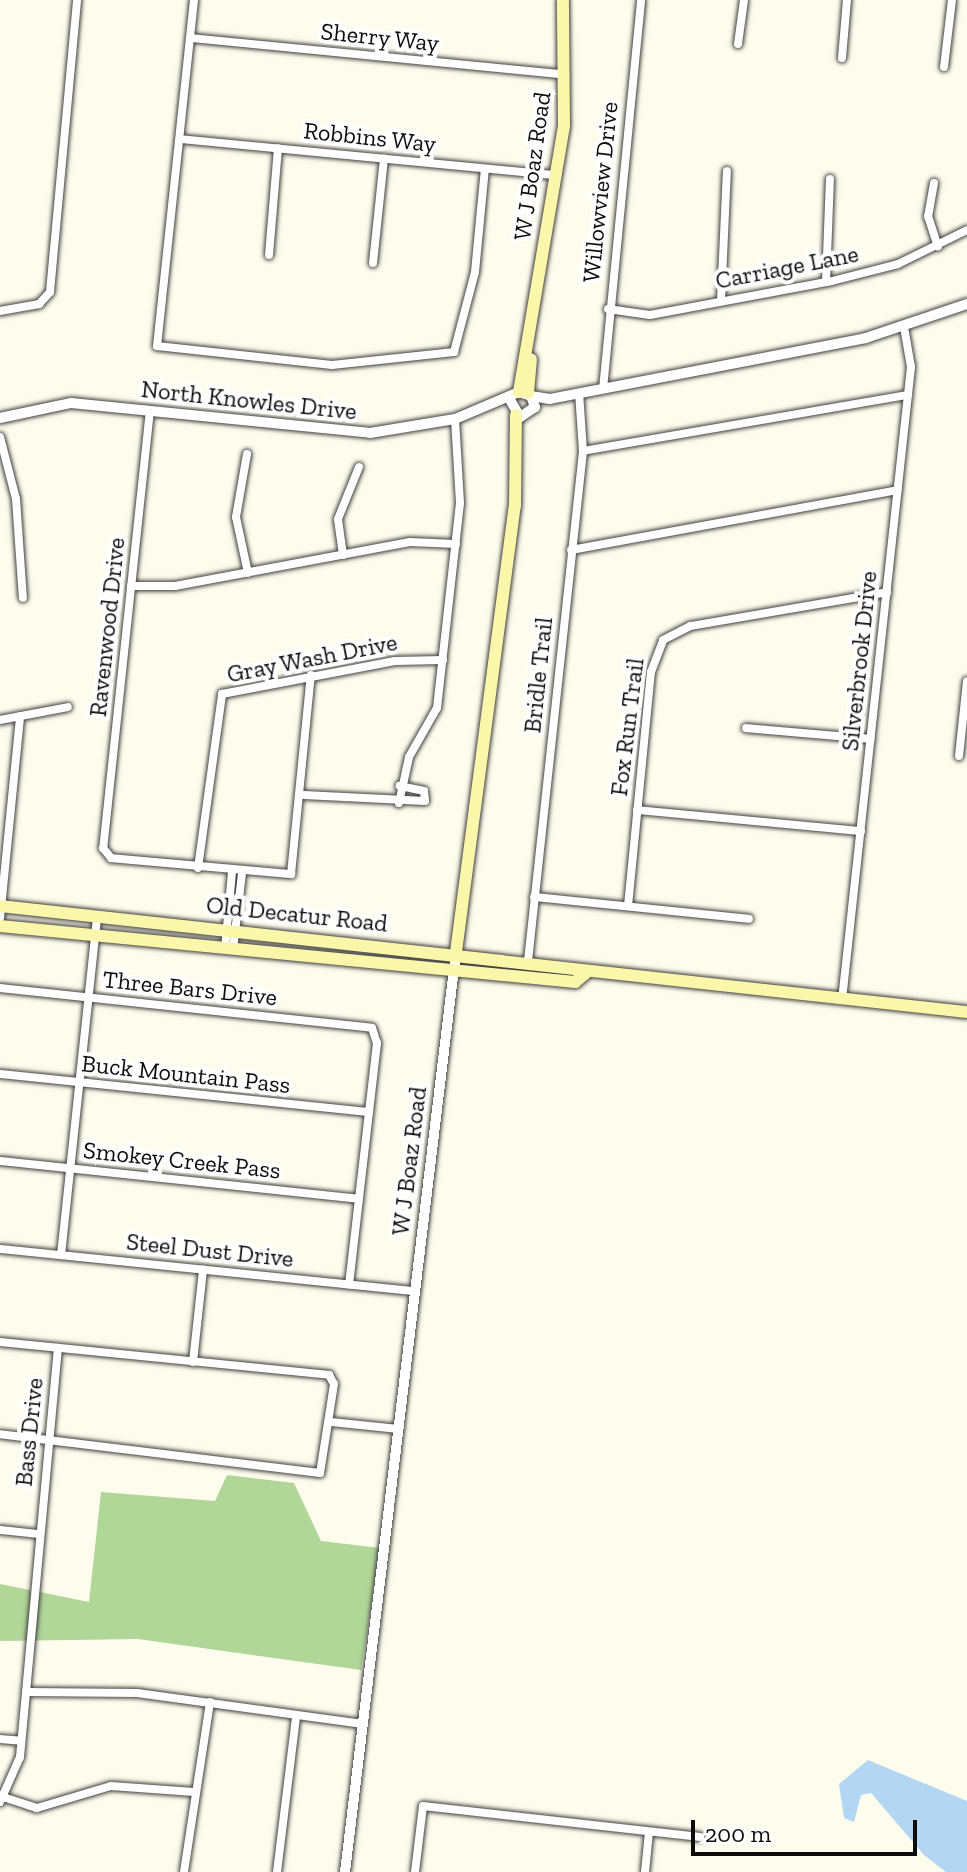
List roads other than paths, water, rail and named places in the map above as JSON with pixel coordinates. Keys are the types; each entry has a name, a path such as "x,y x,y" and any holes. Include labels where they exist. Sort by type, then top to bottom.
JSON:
{"main road":[{"name":"W J Boaz Road","path":"522,395 557,175 566,75 563,0"},
{"name":"W J Boaz Road","path":"456,952 483,785 522,414"},
{"name":"Old Decatur Road","path":"0,910 97,916 456,952 576,966 585,974 967,1012"},
{"name":"Old Decatur Road","path":"0,926 575,982 585,974"}],"street":[{"path":"0,311 39,304 50,292 77,0"},
{"path":"194,0 157,346 332,365 454,352 475,272 485,169"},
{"name":"Willowview Drive","path":"603,389 608,309 641,0"},
{"path":"738,44 744,0"},
{"path":"842,58 847,0"},
{"path":"944,67 952,0"},
{"name":"Sherry Way","path":"191,38 566,75"},
{"name":"Robbins Way","path":"180,139 557,175"},
{"path":"269,255 278,148"},
{"path":"373,263 384,159"},
{"path":"721,301 727,171"},
{"path":"826,282 830,179"},
{"path":"934,183 928,216 938,246"},
{"name":"Carriage Lane","path":"608,309 650,315 826,282 938,246 967,230"},
{"path":"494,408 522,414 550,399 904,327 967,304"},
{"name":"Silverbrook Drive","path":"842,1001 908,395 904,327"},
{"name":"Bridle Trail","path":"528,961 583,451 579,393"},
{"path":"522,395 550,399"},
{"path":"522,395 522,414"},
{"path":"522,395 522,414"},
{"name":"North Knowles Drive","path":"0,418 71,403 370,433 455,419 494,408 522,395"},
{"path":"583,451 908,395"},
{"name":"Ravenwood Drive","path":"150,410 103,848 111,858 198,868"},
{"path":"399,803 400,786 437,708 456,544 455,419"},
{"path":"0,437 16,499 23,598"},
{"path":"247,454 236,517 248,573"},
{"path":"343,555 338,519 359,467"},
{"path":"571,550 898,490"},
{"path":"131,586 248,573 422,541 456,544"},
{"name":"Fox Run Trail","path":"628,906 651,672 663,640 691,626 887,592"},
{"name":"Gray Wash Drive","path":"198,868 219,697 311,675 443,660"},
{"path":"198,868 291,874 304,795 311,675"},
{"path":"959,756 967,681"},
{"path":"0,720 68,707"},
{"path":"0,910 20,716"},
{"path":"746,728 871,739"},
{"path":"304,795 420,805 425,797 400,786"},
{"path":"637,810 861,831"},
{"path":"229,949 237,872"},
{"path":"534,897 749,919"},
{"path":"61,1255 97,916"},
{"name":"W J Boaz Road","path":"345,1872 456,952"},
{"name":"Three Bars Drive","path":"0,988 375,1030 369,1112"},
{"name":"Buck Mountain Pass","path":"0,1074 369,1112"},
{"path":"349,1284 369,1112"},
{"name":"Smokey Creek Pass","path":"0,1161 359,1199"},
{"name":"Steel Dust Drive","path":"0,1249 416,1291"},
{"path":"193,1362 203,1270"},
{"path":"0,1342 333,1379 331,1422 323,1472 0,1434"},
{"name":"Bass Drive","path":"1,1800 21,1741 38,1534 58,1348"},
{"path":"331,1422 399,1429"},
{"path":"0,1530 38,1534"},
{"path":"26,1692 210,1702 296,1717 363,1724"},
{"path":"184,1872 210,1702"},
{"path":"277,1872 296,1717"},
{"path":"0,1739 21,1741"},
{"path":"1,1800 37,1808 111,1786 194,1792"},
{"path":"415,1872 423,1806 700,1837"},
{"path":"645,1872 649,1832"}],"water":[{"path":"868,1760 967,1801 967,1872 946,1872 924,1855 871,1793 861,1795 854,1822 844,1818 839,1784"}]}
